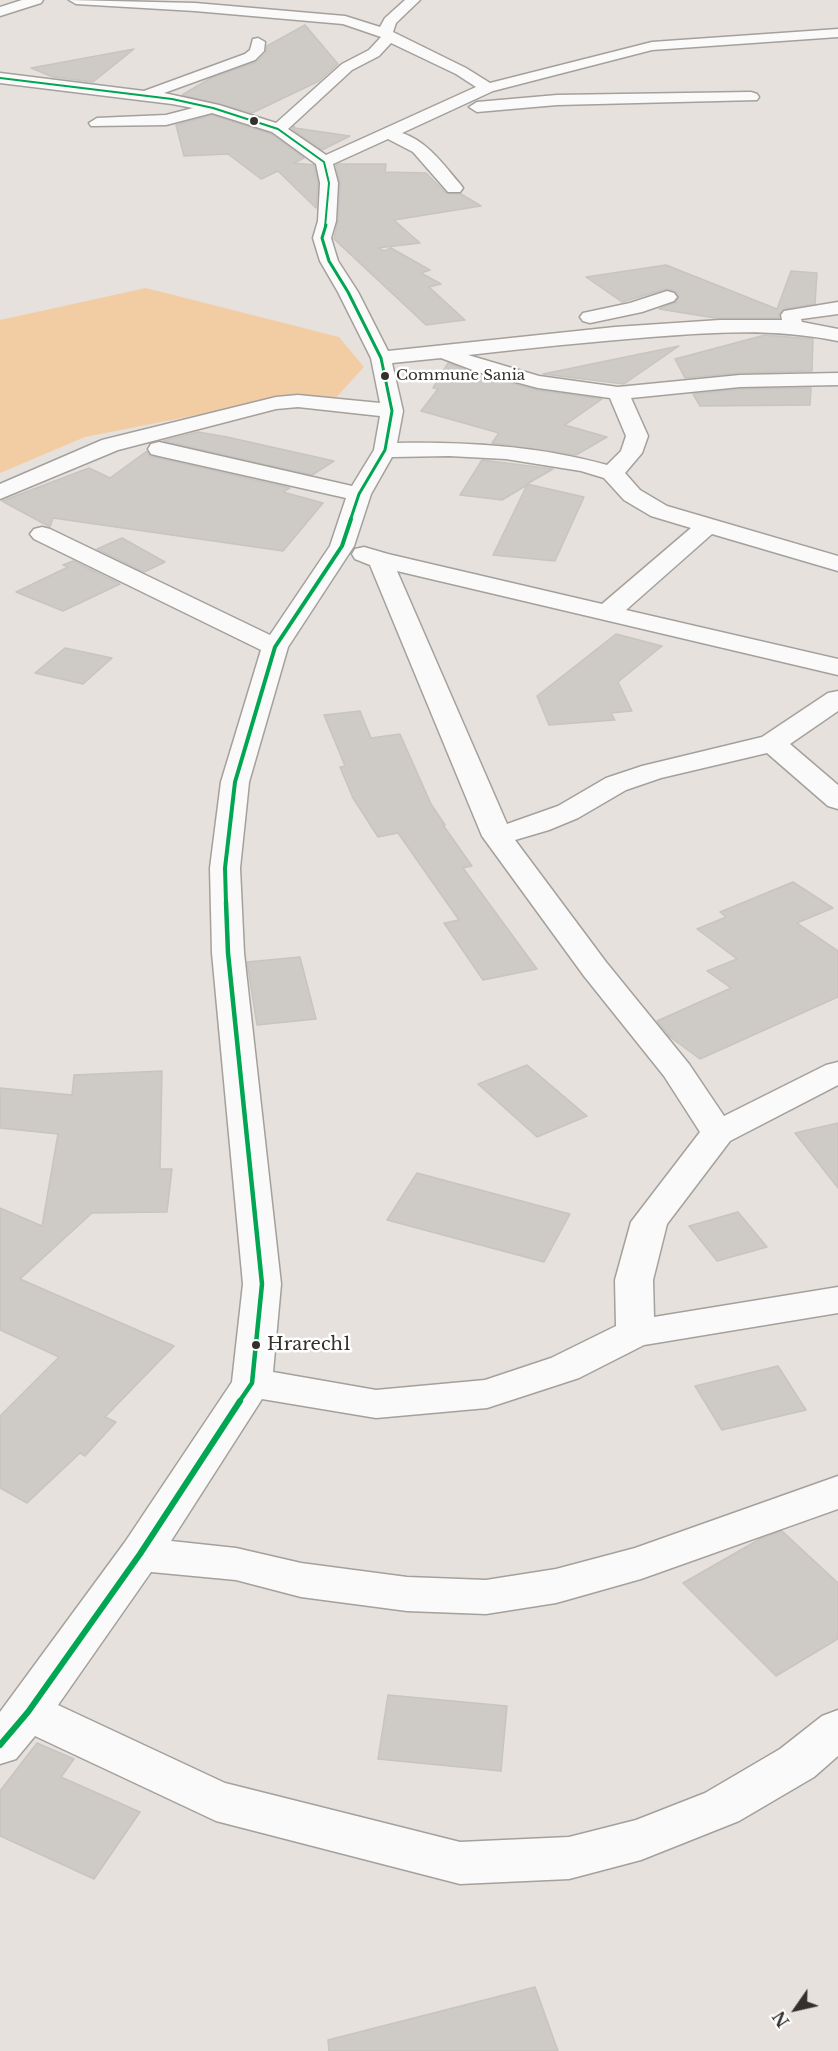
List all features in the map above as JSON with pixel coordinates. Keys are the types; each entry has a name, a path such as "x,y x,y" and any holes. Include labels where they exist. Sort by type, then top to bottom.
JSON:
{"street":[{"path":"4,7 36,0"},
{"path":"76,0 195,7 345,20 387,34 461,71 488,88"},
{"path":"278,129 303,110 327,84 347,67 374,52 387,34 390,21 413,0"},
{"path":"348,7 359,24"},
{"path":"718,40 749,30 793,26 826,19"},
{"path":"324,162 488,88 652,46 838,33"},
{"path":"145,95 250,57 257,51 258,42"},
{"path":"0,78 145,95 213,108 278,129 302,144 324,162 329,190 327,221 322,238 329,261 348,292 381,358 392,411 385,450 359,494 342,546 275,647 235,782 225,868 228,953 262,1284 252,1383 140,1554 14,1729 216,1801 460,1863 569,1858 641,1839 722,1807 797,1763 838,1729"},
{"path":"436,110 557,100 751,97"},
{"path":"96,123 166,120 213,108"},
{"path":"389,134 420,147 454,188"},
{"path":"592,335 584,320 588,317 635,308 667,297"},
{"path":"793,325 791,315 838,308"},
{"path":"381,358 592,335 736,324 793,325 838,336"},
{"path":"443,351 461,360 538,382 618,393 740,381 838,379"},
{"path":"612,473 631,453 637,436 618,393"},
{"path":"0,492 110,445 256,407 298,401 392,411"},
{"path":"159,449 359,494"},
{"path":"385,450 449,449 506,452 583,465 612,473 632,495 659,511 706,527 838,564"},
{"path":"607,614 706,527"},
{"path":"42,534 275,647"},
{"path":"342,546 380,560 838,667"},
{"path":"380,560 497,836 595,969 676,1071 717,1133"},
{"path":"497,836 539,824 568,812 591,797 625,781 652,772 772,743 838,699"},
{"path":"772,743 838,800"},
{"path":"635,1333 634,1280 649,1222 717,1133 838,1072"},
{"path":"252,1383 376,1404 487,1394 565,1368 635,1333 838,1300"},
{"path":"140,1554 237,1564 301,1580 407,1594 486,1597 556,1586 641,1563 838,1491"}],"shaded area":[{"path":"146,288 339,337 364,367 332,402 263,402 85,437 0,473 0,320"}],"building":[{"path":"305,25 338,64 319,81 252,113 182,95 211,78 256,62 266,53 267,46"},
{"path":"134,49 93,82 53,77 31,68"},
{"path":"212,115 271,134 304,158 294,163 314,165 318,183 316,208 278,171 261,179 228,154 184,156 176,125"},
{"path":"294,126 350,136 322,150 292,129"},
{"path":"386,164 385,172 426,173 446,193 461,194 481,206 394,220 420,243 378,248 384,251 391,248 430,270 421,273 441,284 429,287 465,320 426,325 334,239 338,221 340,183 336,165"},
{"path":"666,265 777,309 791,271 817,273 815,304 784,309 779,314 779,318 715,318 659,309 676,302 679,297 675,291 666,289 622,302 586,277"},
{"path":"765,335 813,339 812,371 740,373 685,378 675,359"},
{"path":"679,346 624,384 543,374"},
{"path":"448,363 477,374 537,390 602,399 565,425 607,437 576,455 492,443 499,433 421,411 438,389 433,388"},
{"path":"811,388 810,405 700,406 693,394 740,389"},
{"path":"198,432 334,461 312,475 163,441"},
{"path":"147,451 150,456 290,488 283,492 323,503 283,551 53,518 50,527 2,501 89,468 110,478"},
{"path":"482,460 553,469 527,484 584,497 555,561 493,555 527,485 502,500 460,495"},
{"path":"122,538 165,562 144,572 97,549"},
{"path":"73,561 120,584 63,611 16,592 68,567 63,565"},
{"path":"616,634 662,646 618,682 632,711 611,713 615,720 549,725 537,696"},
{"path":"65,648 112,658 83,684 35,673"},
{"path":"360,711 371,738 400,734 431,804 472,866 463,868 537,969 483,980 444,923 459,920 398,833 378,837 353,798 340,767 345,766 324,715"},
{"path":"793,882 833,908 797,923 838,951 838,997 700,1059 670,1037 657,1021 731,988 707,971 737,959 697,929 726,917 720,912"},
{"path":"300,957 316,1019 257,1025 247,962"},
{"path":"527,1065 587,1116 537,1137 478,1084"},
{"path":"162,1071 160,1169 172,1169 167,1212 92,1213 20,1279 174,1346 105,1417 116,1422 85,1456 80,1453 27,1503 0,1488 0,1416 59,1357 0,1330 0,1208 42,1226 58,1134 0,1128 0,1088 72,1095 74,1075"},
{"path":"838,1123 838,1188 795,1133"},
{"path":"417,1173 570,1214 544,1262 387,1220"},
{"path":"738,1212 767,1247 717,1261 689,1226"},
{"path":"778,1366 806,1410 722,1430 695,1386"},
{"path":"782,1531 838,1583 838,1639 776,1676 683,1583 760,1539"},
{"path":"388,1695 507,1706 501,1771 378,1759"},
{"path":"37,1743 74,1759 61,1777 140,1812 94,1879 0,1836 0,1791"},
{"path":"535,1987 558,2051 329,2051 328,2040"}],"transit line":[{"path":"0,78 172,99 213,108 278,129 314,153 324,162 329,183 327,221 322,238 329,261 348,292 381,358 392,411 385,450 359,494 342,546 275,647 235,782 225,868 228,953 262,1284 252,1383 140,1554 28,1712 0,1745"}],"place":[{"name":"Commune Sania","path":"385,376"},
{"name":"Hrarech1","path":"256,1345"}]}
